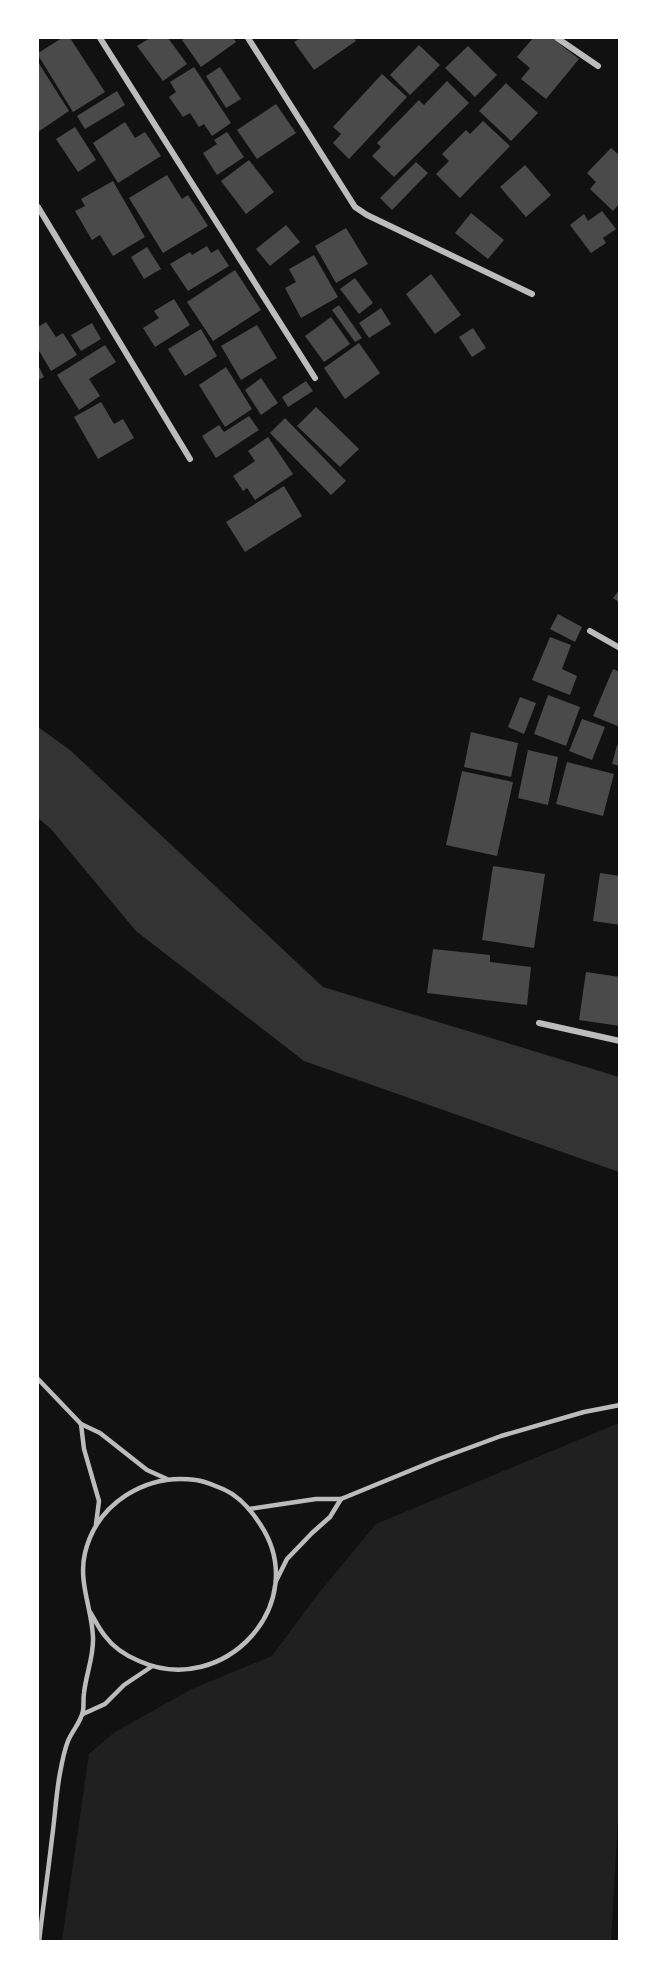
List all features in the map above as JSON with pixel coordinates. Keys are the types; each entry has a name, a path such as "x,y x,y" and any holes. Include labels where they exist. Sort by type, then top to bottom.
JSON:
{"street":[{"path":"100,38 315,378"},
{"path":"248,38 355,207 367,215 532,294"},
{"path":"557,38 598,66"},
{"path":"38,207 190,459"},
{"path":"590,631 620,648"},
{"path":"539,1023 620,1041"}],"lane":[{"path":"38,1379 81,1424 100,1433 147,1470 168,1479"},
{"path":"249,1509 316,1499 341,1499 501,1436 584,1412 620,1405"},
{"path":"39,1941 60,1776 68,1740 82,1714 93,1638 83,1583 84,1554 95,1526 99,1501 84,1449 81,1424"},
{"path":"90,1612 106,1638 129,1657 151,1667 176,1670 200,1668 223,1660 244,1646 259,1627 270,1605 275,1581 274,1557 266,1534 249,1509 226,1490 198,1480 168,1479 139,1487 114,1503 95,1526"},
{"path":"275,1581 287,1559 330,1518 341,1499"},
{"path":"82,1714 105,1704 124,1685 151,1667"}],"shaded area":[{"path":"38,727 70,750 323,987 619,1077 619,1172 304,1061 136,931 51,829 38,818"},
{"path":"619,1423 620,1782 611,1941 62,1941 89,1754 115,1732 192,1689 272,1656 318,1594 376,1524"}],"building":[{"path":"62,38 70,38 105,92 73,112 38,55"},
{"path":"150,38 168,38 187,64 163,81 137,46"},
{"path":"186,38 233,38 236,42 201,67 182,40"},
{"path":"301,38 354,38 356,41 314,70 294,42"},
{"path":"533,38 552,38 579,59 546,99 521,79 530,68 517,57"},
{"path":"419,45 440,65 410,95 390,75"},
{"path":"468,46 497,75 475,97 445,68"},
{"path":"38,62 69,111 38,132"},
{"path":"194,67 231,123 212,136 204,124 199,127 190,113 183,117 169,97 176,92 170,82"},
{"path":"220,67 241,99 226,108 206,76"},
{"path":"382,74 407,97 349,159 333,143 341,134 333,127"},
{"path":"447,81 469,103 394,177 372,156 381,147 377,143 419,100 424,105"},
{"path":"506,83 538,113 511,141 479,111"},
{"path":"117,91 125,105 85,129 77,116"},
{"path":"276,104 296,133 257,159 237,130"},
{"path":"483,121 510,146 460,198 436,174 449,161 442,154 466,130 470,134"},
{"path":"125,122 135,138 145,132 161,156 118,183 93,143"},
{"path":"75,127 96,160 78,172 56,139"},
{"path":"227,132 244,157 217,175 203,153 217,144 214,140"},
{"path":"611,148 620,156 620,203 613,211 590,189 596,182 587,173"},
{"path":"249,160 274,192 246,214 221,181"},
{"path":"416,162 428,173 392,210 380,198"},
{"path":"525,165 551,195 526,217 500,187"},
{"path":"167,175 182,199 188,195 208,226 163,253 129,198"},
{"path":"113,181 145,237 113,256 100,235 92,240 75,211 85,206 81,199"},
{"path":"602,211 616,229 603,238 606,243 591,253 570,225 584,214 588,221"},
{"path":"471,213 504,240 488,259 455,233"},
{"path":"286,225 300,242 270,266 256,249"},
{"path":"346,228 368,264 336,283 315,246"},
{"path":"207,246 211,253 218,249 229,266 188,291 170,264 190,252 192,255"},
{"path":"147,247 161,269 144,279 131,257"},
{"path":"314,255 338,297 301,318 285,288 296,282 289,269"},
{"path":"235,270 261,310 213,341 187,302"},
{"path":"431,274 461,315 435,334 406,294"},
{"path":"355,278 373,303 359,314 340,289"},
{"path":"174,299 190,325 155,347 143,328 159,318 154,311"},
{"path":"339,305 362,338 355,342 332,310"},
{"path":"381,308 391,324 369,338 359,323"},
{"path":"331,317 350,344 324,362 305,336"},
{"path":"46,322 56,337 63,333 77,355 51,371 38,349 38,327"},
{"path":"92,323 101,339 81,351 71,335"},
{"path":"257,325 277,358 241,380 221,346"},
{"path":"473,328 486,348 472,357 459,337"},
{"path":"201,329 217,356 185,376 168,349"},
{"path":"359,343 380,373 345,399 324,368"},
{"path":"105,345 116,362 89,379 100,396 79,410 57,375"},
{"path":"38,365 44,377 38,380"},
{"path":"226,367 252,409 225,427 199,385"},
{"path":"261,378 278,403 261,415 245,390"},
{"path":"306,381 313,391 288,407 282,397"},
{"path":"101,402 114,424 123,419 134,438 98,459 74,417"},
{"path":"316,407 359,449 340,467 297,426"},
{"path":"249,416 259,430 216,458 202,436 219,425 224,432"},
{"path":"285,418 346,481 331,495 270,433"},
{"path":"268,437 293,474 255,500 247,488 243,491 233,476 255,461 248,451"},
{"path":"284,486 302,516 245,552 226,522"},
{"path":"620,589 620,603 613,598"},
{"path":"558,614 582,627 575,642 550,629"},
{"path":"550,637 571,645 562,669 577,676 570,695 532,680"},
{"path":"613,669 620,672 620,727 593,716"},
{"path":"548,695 580,707 566,746 534,734"},
{"path":"520,697 536,703 524,734 508,727"},
{"path":"582,719 605,727 592,760 569,751"},
{"path":"471,732 518,743 511,777 464,767"},
{"path":"617,745 620,746 620,766 612,764"},
{"path":"528,750 558,757 548,805 518,798"},
{"path":"567,762 614,774 603,816 556,804"},
{"path":"462,771 513,782 497,856 446,845"},
{"path":"493,866 545,874 534,948 482,940"},
{"path":"600,873 620,876 620,925 593,921"},
{"path":"433,949 490,955 490,962 531,967 527,1005 427,993"},
{"path":"586,972 620,977 620,1026 579,1020"}]}
